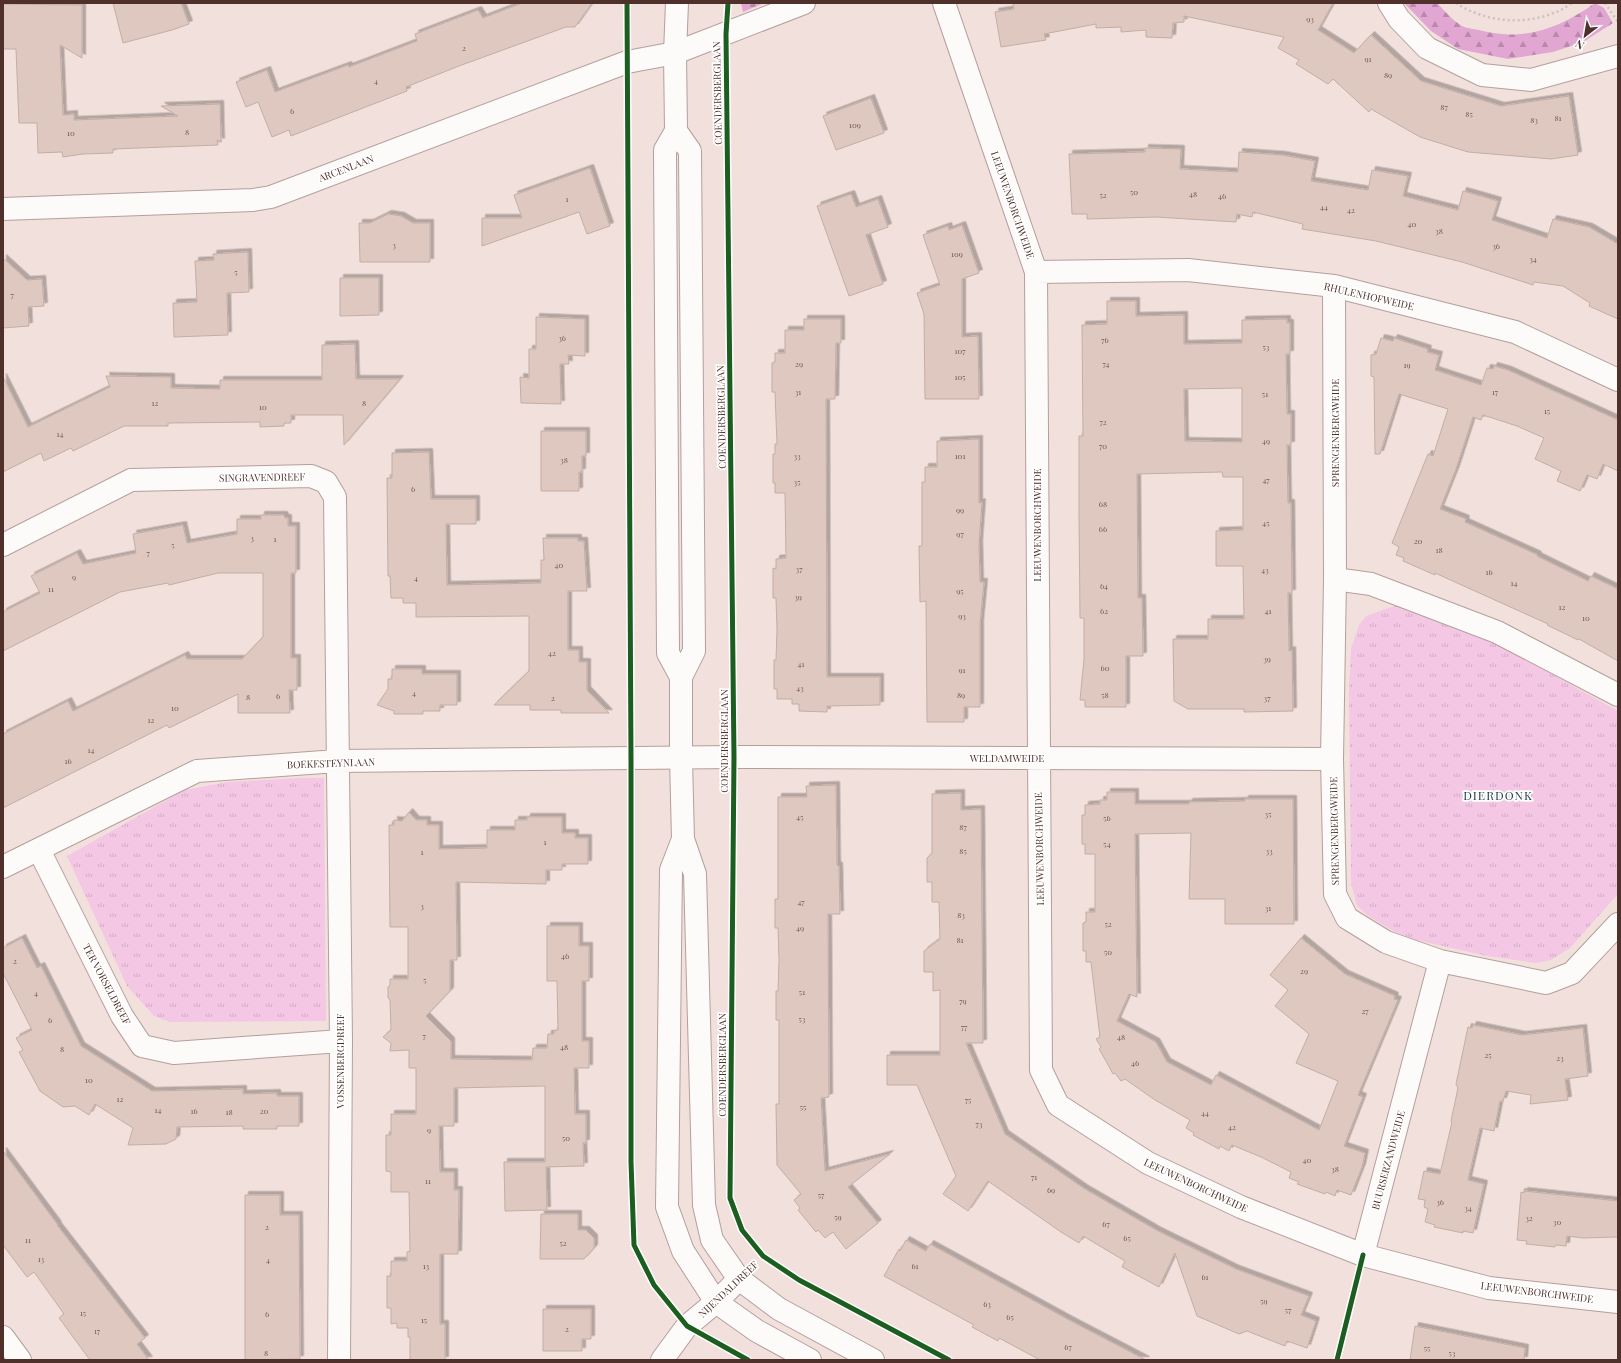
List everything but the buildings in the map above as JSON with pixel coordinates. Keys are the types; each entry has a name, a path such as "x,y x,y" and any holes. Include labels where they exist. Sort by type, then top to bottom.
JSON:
{"street":[{"name":"COENDERSBERGLAAN","path":"677,3 675,53 676,131 665,150 668,653 681,678 683,839 695,874 704,1205 712,1240 739,1279 779,1309 873,1360"},
{"name":"ARCENLAAN","path":"3,209 252,200 271,197 627,62 675,53 804,3"},
{"name":"LEEUWENBORCHWEIDE","path":"944,3 1036,272 1041,1070 1058,1105 1148,1163 1242,1207 1363,1255 1489,1288 1618,1302"},
{"path":"1389,3 1399,19 1427,48 1482,75 1531,80 1618,56"},
{"name":"RHULENHOFWEIDE","path":"1036,272 1188,270 1334,286 1515,332 1618,380"},
{"name":"SPRENGENBERGWEIDE","path":"1334,286 1335,579 1332,760 1335,894 1347,918 1386,942 1440,961 1546,983 1572,973 1618,924"},
{"name":"SINGRAVENDREEF","path":"3,545 131,480 311,476 326,482 335,497 337,762"},
{"path":"1335,579 1371,584 1497,632 1618,695"},
{"name":"WELDAMWEIDE","path":"682,759 734,757 1332,760"},
{"name":"BOEKESTEYNLAAN","path":"3,867 197,771 337,762 682,759"},
{"name":"VOSSENBERGDREEF","path":"337,762 341,1041 339,1360"},
{"name":"COENDERSBERGLAAN","path":"683,839 671,870 667,1207 683,1251 716,1302 757,1331 810,1360"},
{"name":"TER VORSELDREEF","path":"39,850 122,1016 142,1046 174,1053 341,1041"},
{"name":"BUURSERZANDWEIDE","path":"1363,1255 1440,961"},
{"name":"NIJENDALDREEF","path":"662,1360 687,1326 716,1302 739,1279"},
{"path":"3,1337 20,1360"}],"path":[{"path":"1456,3 1467,10 1496,20 1527,20 1556,12 1572,3"},
{"path":"1605,3 1618,22"}],"green space":[{"path":"741,3 764,3 743,12"},
{"path":"1404,3 1437,3 1458,24 1462,26 1499,34 1528,33 1542,30 1569,19 1595,3 1604,8 1613,23 1583,42 1553,52 1508,59 1458,49 1431,31"},
{"path":"1397,605 1441,620 1501,646 1618,711 1618,894 1570,948 1551,960 1536,963 1487,956 1416,940 1393,931 1370,917 1357,906 1351,883 1349,690 1351,649 1359,625 1366,616"},
{"path":"324,778 326,1021 170,1022 154,1016 127,986 67,856 185,790 228,782"}],"cycle path":[{"path":"627,3 631,759 631,1162 634,1245 654,1285 687,1326 748,1360"},
{"path":"728,3 726,34 734,757 730,1198 742,1230 763,1256 799,1280 949,1360"},
{"path":"1337,1360 1363,1255"}],"district":[{"name":"DIERDONK","path":"1498,795"}]}
